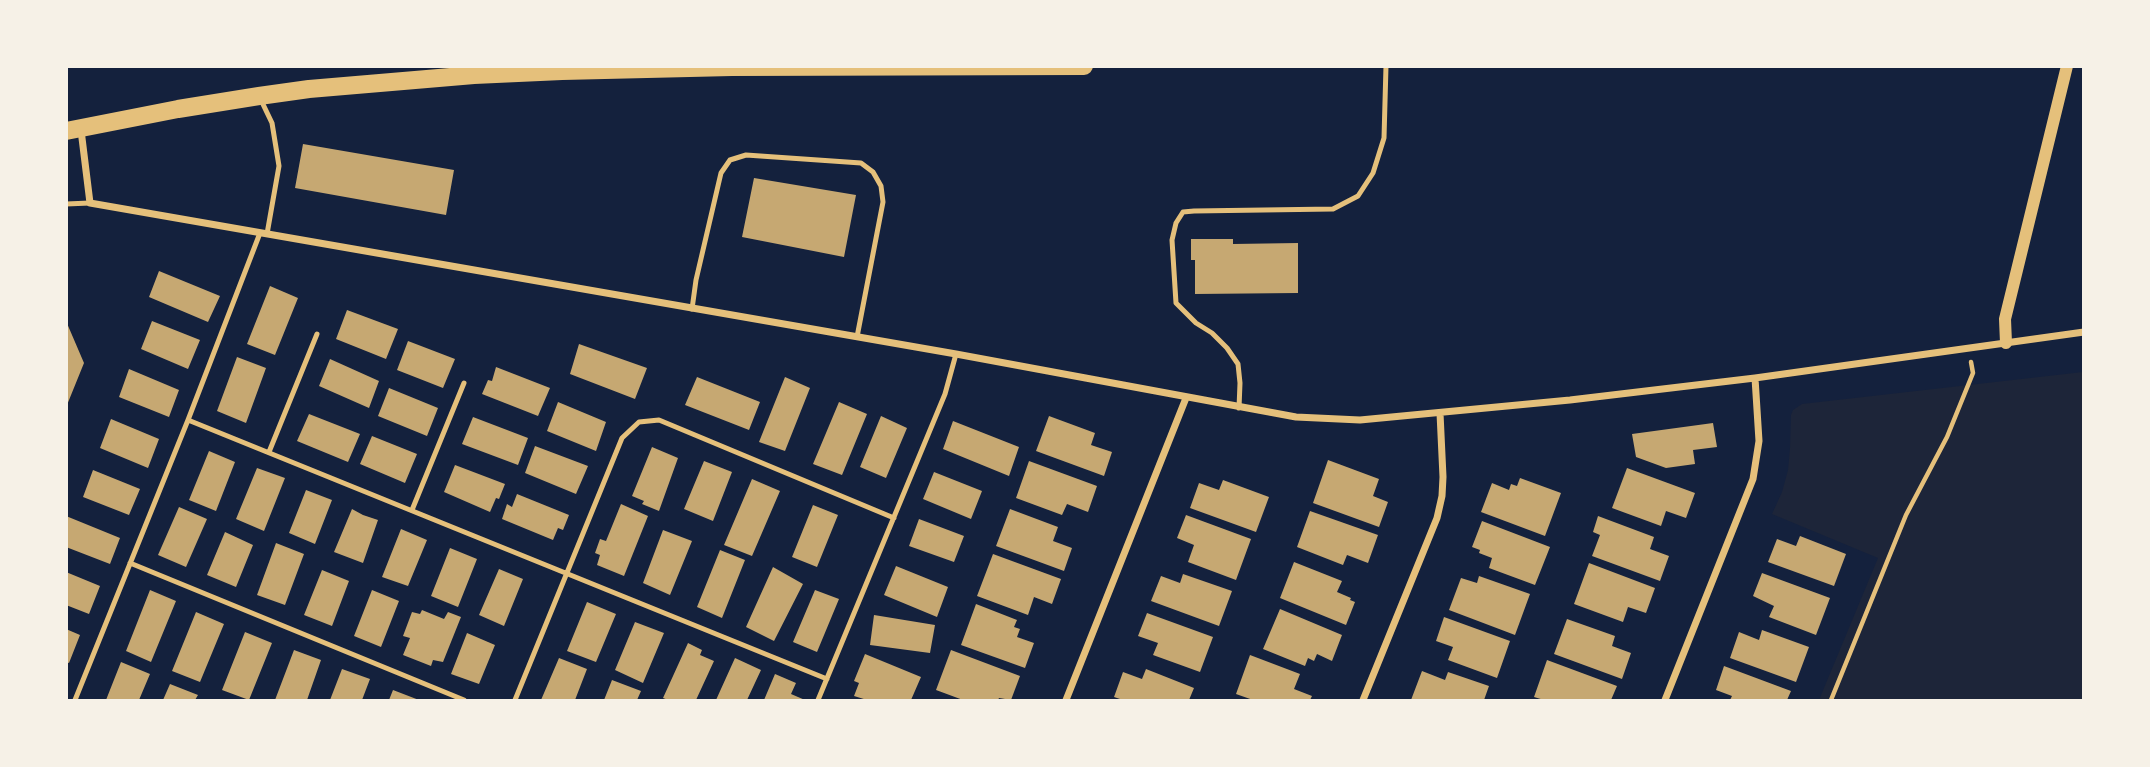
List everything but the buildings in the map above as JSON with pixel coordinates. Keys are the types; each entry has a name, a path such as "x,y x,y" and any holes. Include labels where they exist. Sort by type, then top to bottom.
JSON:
{"highway":[{"path":"74,129 259,96 391,82 562,71 732,67 1084,66"}],"street":[{"path":"2006,342 2005,319 2067,66"},
{"path":"74,129 90,204 956,354 1296,418 1360,420 1570,400 1755,378 2084,332"},
{"path":"1665,701 1753,479 1759,441 1755,378"},
{"path":"1066,701 1186,398"},
{"path":"1363,701 1437,518 1443,477 1440,413"}],"lane":[{"path":"1239,408 1238,363 1220,340 1196,323 1176,303 1172,240 1176,223 1183,212 1333,209 1358,196 1373,173 1384,138 1386,66"},
{"path":"75,701 264,233 279,166 272,123 259,96"},
{"path":"692,309 696,280 721,173 730,160 746,155 861,163 873,172 881,186 883,202 857,337"},
{"path":"66,204 90,204"},
{"path":"270,452 317,334"},
{"path":"818,701 945,394 956,354"},
{"path":"412,510 464,383"},
{"path":"188,420 827,679"},
{"path":"515,701 622,438 639,422 659,421 894,518"},
{"path":"130,563 464,701"}],"path":[{"path":"1831,701 1906,515 1947,438 1973,373 1968,348"}],"shaded area":[{"path":"2083,372 2083,700 1819,700 1878,558 1772,514 1788,470 1793,410 1802,404"}]}
